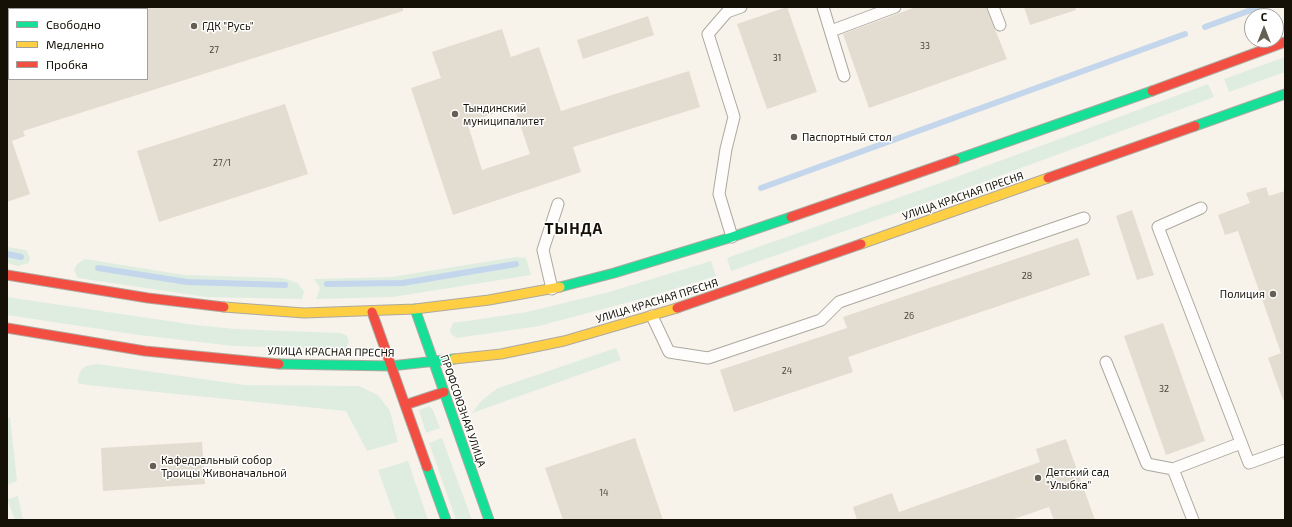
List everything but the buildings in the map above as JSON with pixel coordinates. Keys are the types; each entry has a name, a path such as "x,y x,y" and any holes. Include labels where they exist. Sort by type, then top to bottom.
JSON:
{"street":[{"path":"7,275 148,298 240,309 304,313 372,312 415,309 489,300 552,289 614,273 732,237 1112,106 1285,42"},
{"name":"УЛИЦА КРАСНАЯ ПРЕСНЯ","path":"7,328 145,350 209,358 322,366 391,366 501,354 564,341 652,316 729,291 1285,94"},
{"name":"ПРОФСОЮЗНАЯ УЛИЦА","path":"415,309 490,520"},
{"path":"372,312 446,520"},
{"path":"405,405 444,392"}],"lane":[{"path":"732,237 719,194 726,149 734,117 708,34 727,12 741,7"},
{"path":"823,7 844,76"},
{"path":"830,31 895,7"},
{"path":"993,7 1000,25"},
{"path":"552,289 543,250 558,204"},
{"path":"1201,208 1158,227 1249,463 1285,450"},
{"path":"652,316 669,352 708,358 821,320 839,302 1084,218"},
{"path":"1106,362 1148,464 1173,469 1241,443"},
{"path":"1173,469 1193,520"}],"green space":[{"path":"1285,57 1285,72 1229,92 1224,79"},
{"path":"1208,84 1214,97 945,196 731,271 727,258 940,183"},
{"path":"7,247 26,250 30,257 29,263 18,266 7,263"},
{"path":"516,257 526,258 531,275 393,297 316,299 320,288 314,279 391,277"},
{"path":"85,259 185,275 283,278 297,283 304,291 302,299 206,297 78,278 74,270 77,264"},
{"path":"711,261 716,276 648,297 539,326 457,338 451,334 450,330 453,323 527,312 609,292"},
{"path":"7,297 195,325 235,329 341,333 347,336 349,342 344,349 233,346 139,335 7,315"},
{"path":"616,348 621,360 472,413 482,400 498,388"},
{"path":"98,364 244,385 359,386 378,395 390,411 398,442 367,451 346,411 78,383 81,370 86,366"},
{"path":"429,406 433,410 440,428 426,433 419,410"},
{"path":"10,417 17,481 7,485 7,419"},
{"path":"442,438 472,520 456,520 429,443"},
{"path":"408,461 428,520 396,520 378,470"},
{"path":"18,496 23,520 15,520 7,499"}],"waterway":[{"path":"1205,27 1259,7"},
{"path":"761,188 1185,34"},
{"path":"7,254 21,257"},
{"path":"327,284 403,283 516,264"},
{"path":"98,268 187,282 285,285"}],"traffic: fast":[{"path":"955,160 1152,91"},
{"path":"1195,126 1285,94"},
{"path":"560,287 614,273 732,237 791,217"},
{"path":"415,309 489,520"},
{"path":"279,364 391,366 454,359"},
{"path":"427,467 446,520"}],"traffic: slow":[{"path":"861,244 1048,178"},
{"path":"224,307 304,313 415,309 489,300 560,287"},
{"path":"454,359 501,354 564,341 677,308"}],"traffic: jam":[{"path":"1152,91 1285,42"},
{"path":"1048,178 1195,126"},
{"path":"791,217 955,160"},
{"path":"677,308 861,244"},
{"path":"7,275 148,298 224,307"},
{"path":"372,312 427,467"},
{"path":"7,328 145,351 279,364"},
{"path":"405,405 444,392"}],"place":[{"name":"ГДК \"Русь\"","path":"194,26"},
{"name":"Тындинский муниципалитет","path":"455,114"},
{"name":"Паспортный стол","path":"794,137"},
{"name":"Полиция","path":"1273,294"},
{"name":"Кафедральный собор Троицы Живоначальной","path":"153,466"},
{"name":"Детский сад \"Улыбка\"","path":"1038,478"}],"district":[{"name":"ТЫНДА","path":"574,229"}]}
